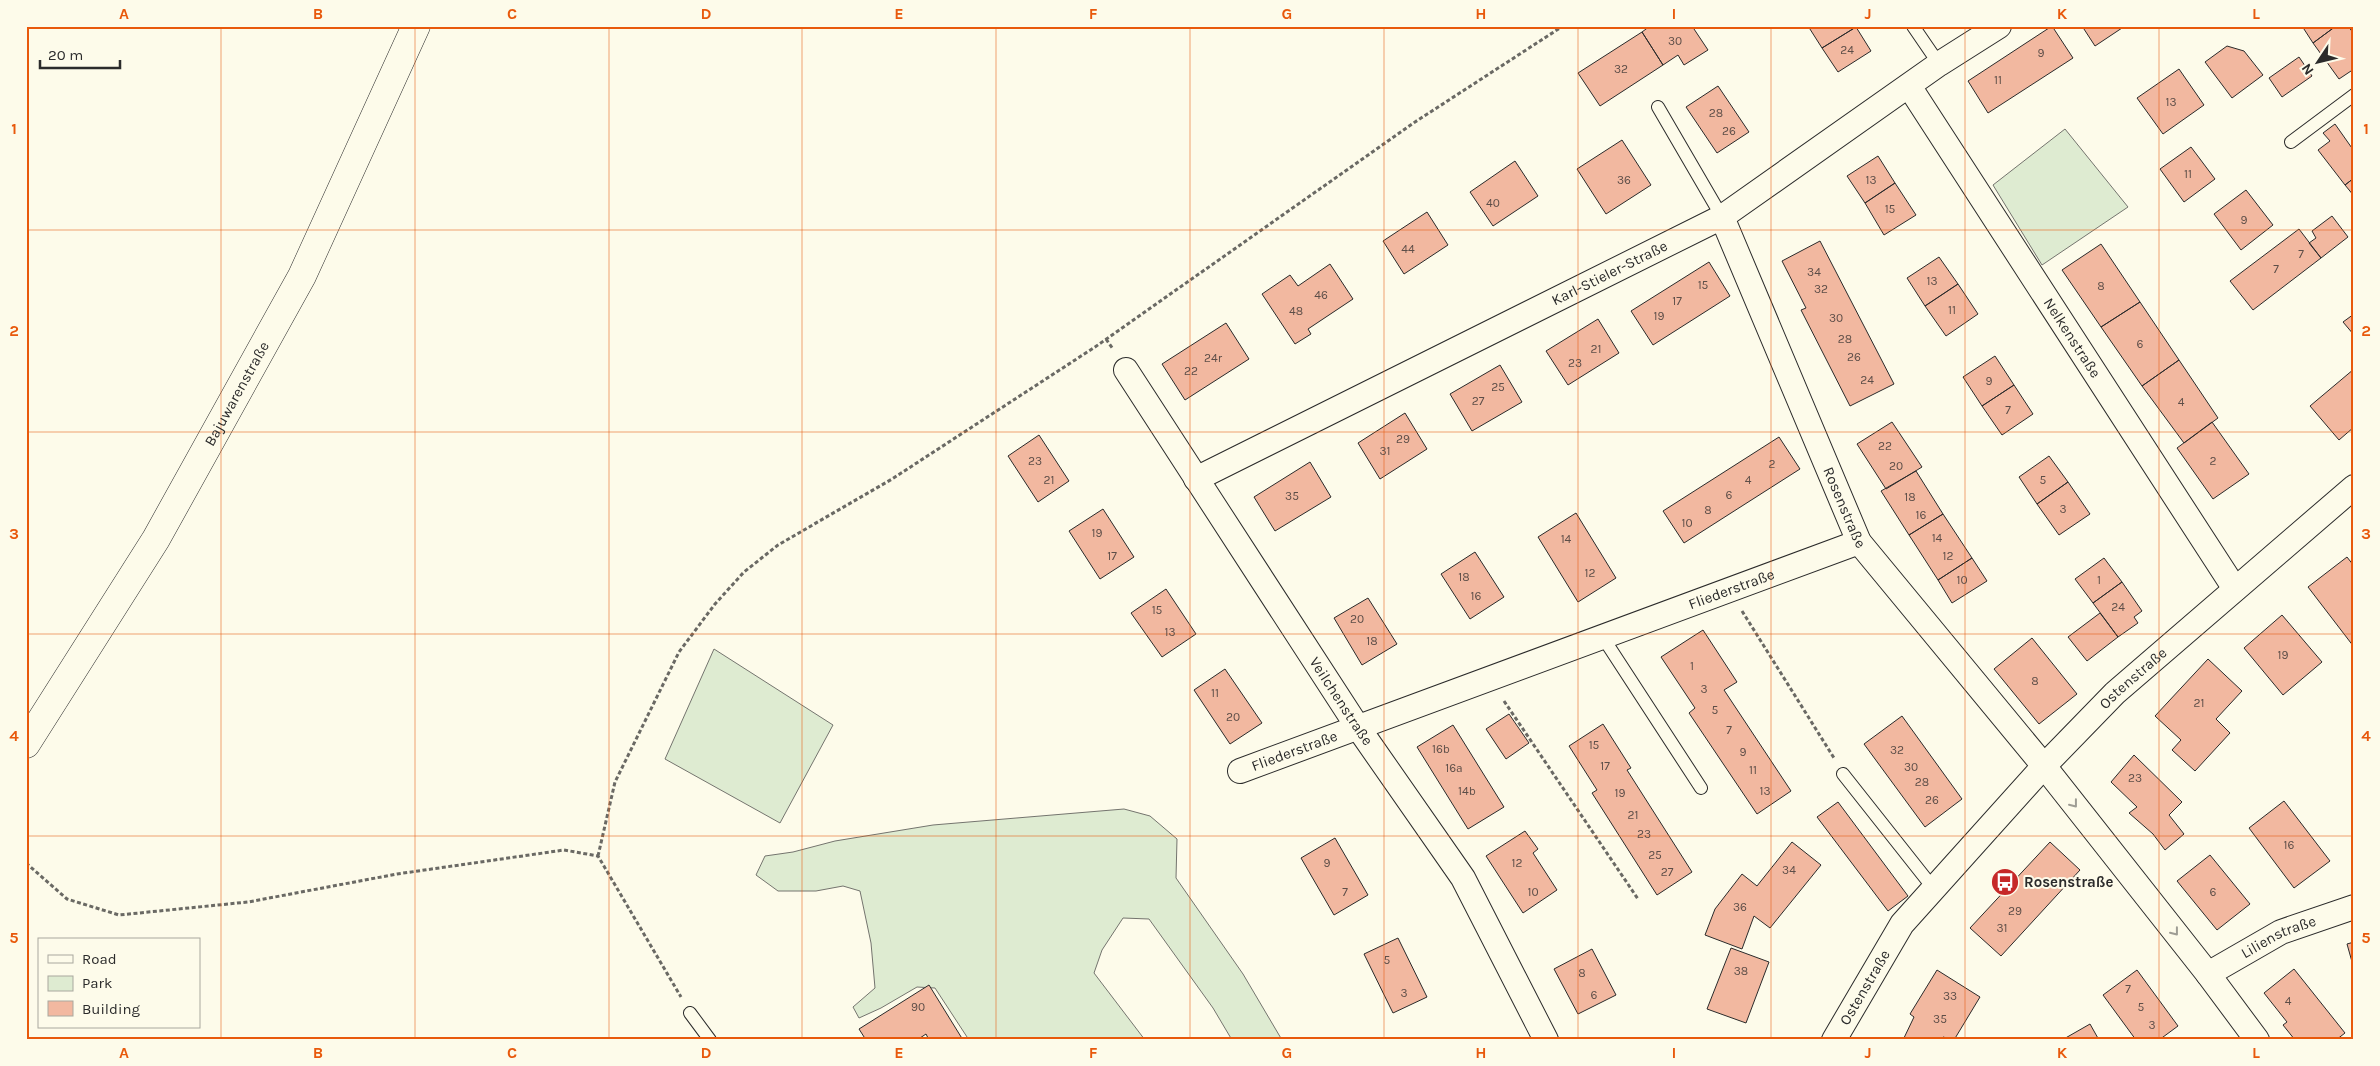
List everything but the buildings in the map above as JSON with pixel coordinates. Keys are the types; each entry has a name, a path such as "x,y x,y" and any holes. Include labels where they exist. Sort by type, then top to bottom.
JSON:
{"main road":[{"name":"Bajuwarenstraße","path":"26,744 156,539 302,276 416,26"}],"street":[{"name":"Karl-Stieler-Straße","path":"1196,479 1722,217 1939,64 1999,26"},
{"name":"Nelkenstraße","path":"1909,86 2235,589"},
{"name":"Rosenstraße","path":"1722,217 1859,542 2044,766 2208,974 2257,1040"},
{"name":"Veilchenstraße","path":"1126,370 1357,726 1463,878 1546,1040"},
{"name":"Ostenstraße","path":"1834,1040 1902,924 2044,766 2115,694 2354,488"},
{"name":"Fliederstraße","path":"1240,771 1489,677 1859,542"},
{"name":"Lilienstraße","path":"2208,974 2281,932 2354,907"}],"lane":[{"path":"1913,26 1939,64"},
{"path":"2292,142 2354,95"},
{"path":"1658,107 1722,217"},
{"path":"1602,636 1701,788"},
{"path":"1844,774 1934,889"},
{"path":"690,1013 710,1040"}],"path":[{"path":"690,1013 598,856 615,782 666,677 679,652 716,604 744,572 778,545 908,469 1095,347 1415,122 1563,26"},
{"path":"1728,589 1844,774"},
{"path":"1489,677 1638,900"},
{"path":"26,863 67,899 118,915 248,902 397,874 564,850 598,856"}],"green space":[{"path":"2065,129 2128,207 2042,265 1993,185"},
{"path":"714,649 833,725 780,823 665,759"},
{"path":"1124,809 1150,816 1177,839 1176,878 1243,974 1282,1040 1232,1040 1213,1008 1149,919 1123,918 1102,950 1094,973 1145,1040 969,1040 935,988 917,987 881,1008 859,1018 853,1007 875,988 871,943 860,891 843,886 816,891 778,891 756,875 765,856 793,852 835,841 933,825"}],"place":[{"name":"Rosenstraße","path":"2005,882"}]}
